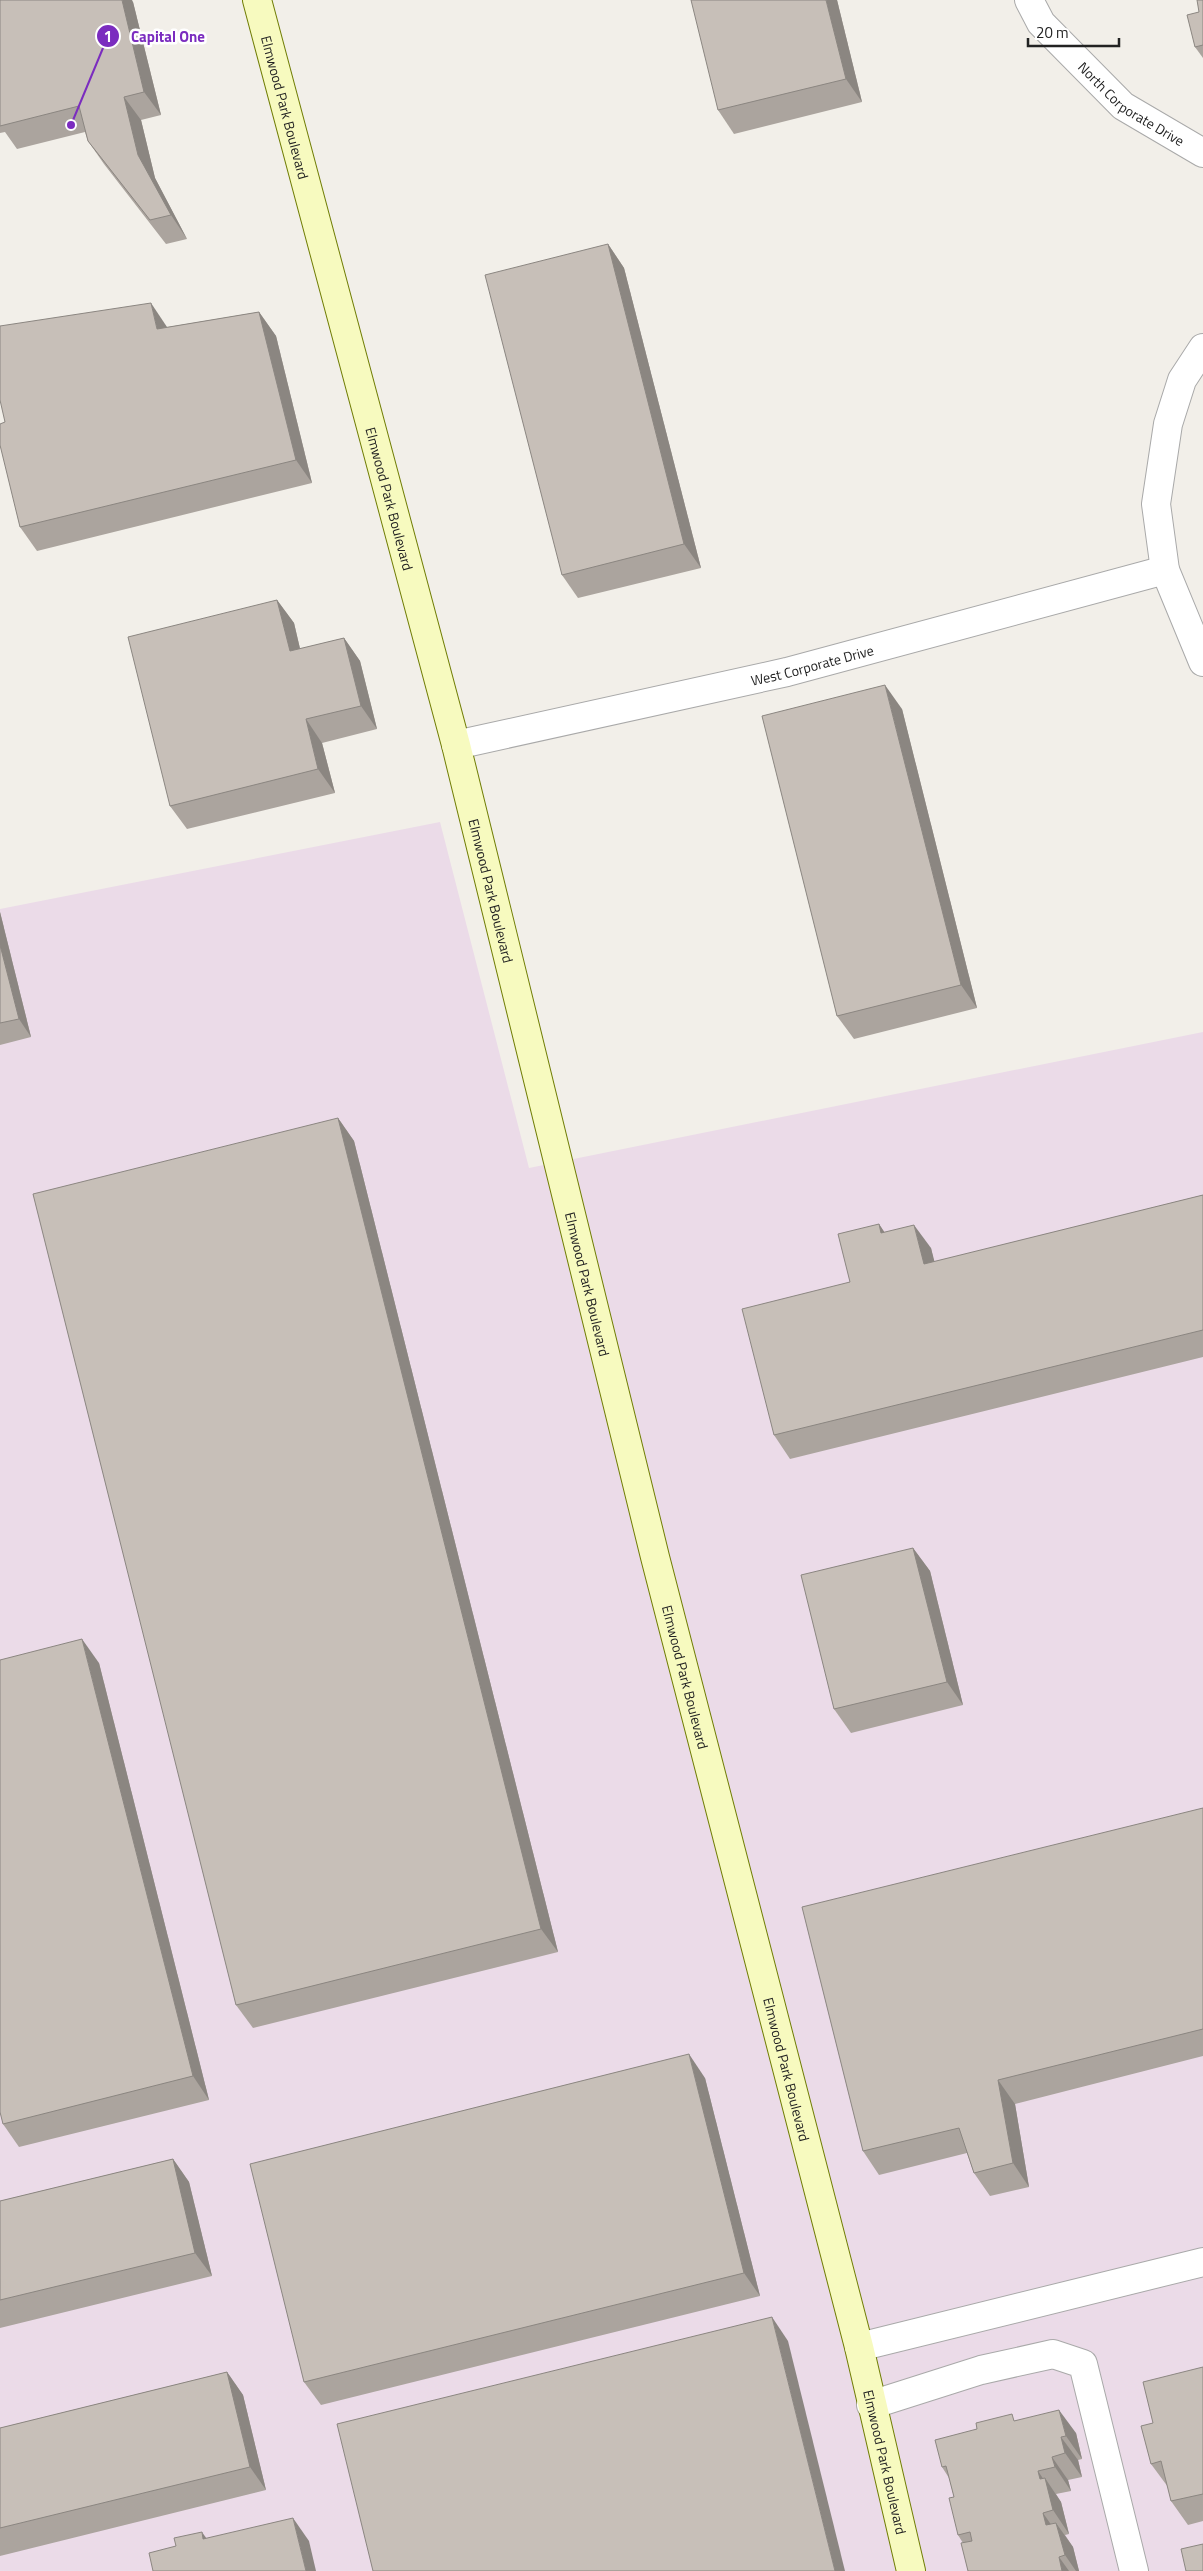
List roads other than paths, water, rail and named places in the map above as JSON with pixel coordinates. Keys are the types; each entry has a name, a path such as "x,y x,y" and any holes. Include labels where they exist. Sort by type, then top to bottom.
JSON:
{"street":[{"name":"Elmwood Park Boulevard","path":"257,0 456,745 657,1567 858,2347 911,2571"},
{"name":"North Corporate Drive","path":"1029,0 1041,23 1123,106 1203,153"},
{"path":"1203,348 1182,380 1168,424 1156,504 1165,570 1203,662"},
{"name":"West Corporate Drive","path":"456,745 787,672 1165,570"},
{"path":"858,2347 1203,2262"},
{"path":"871,2405 980,2370 1053,2354 1083,2364 1134,2571"}],"place":[{"name":"Capital One","path":"71,125"}]}
